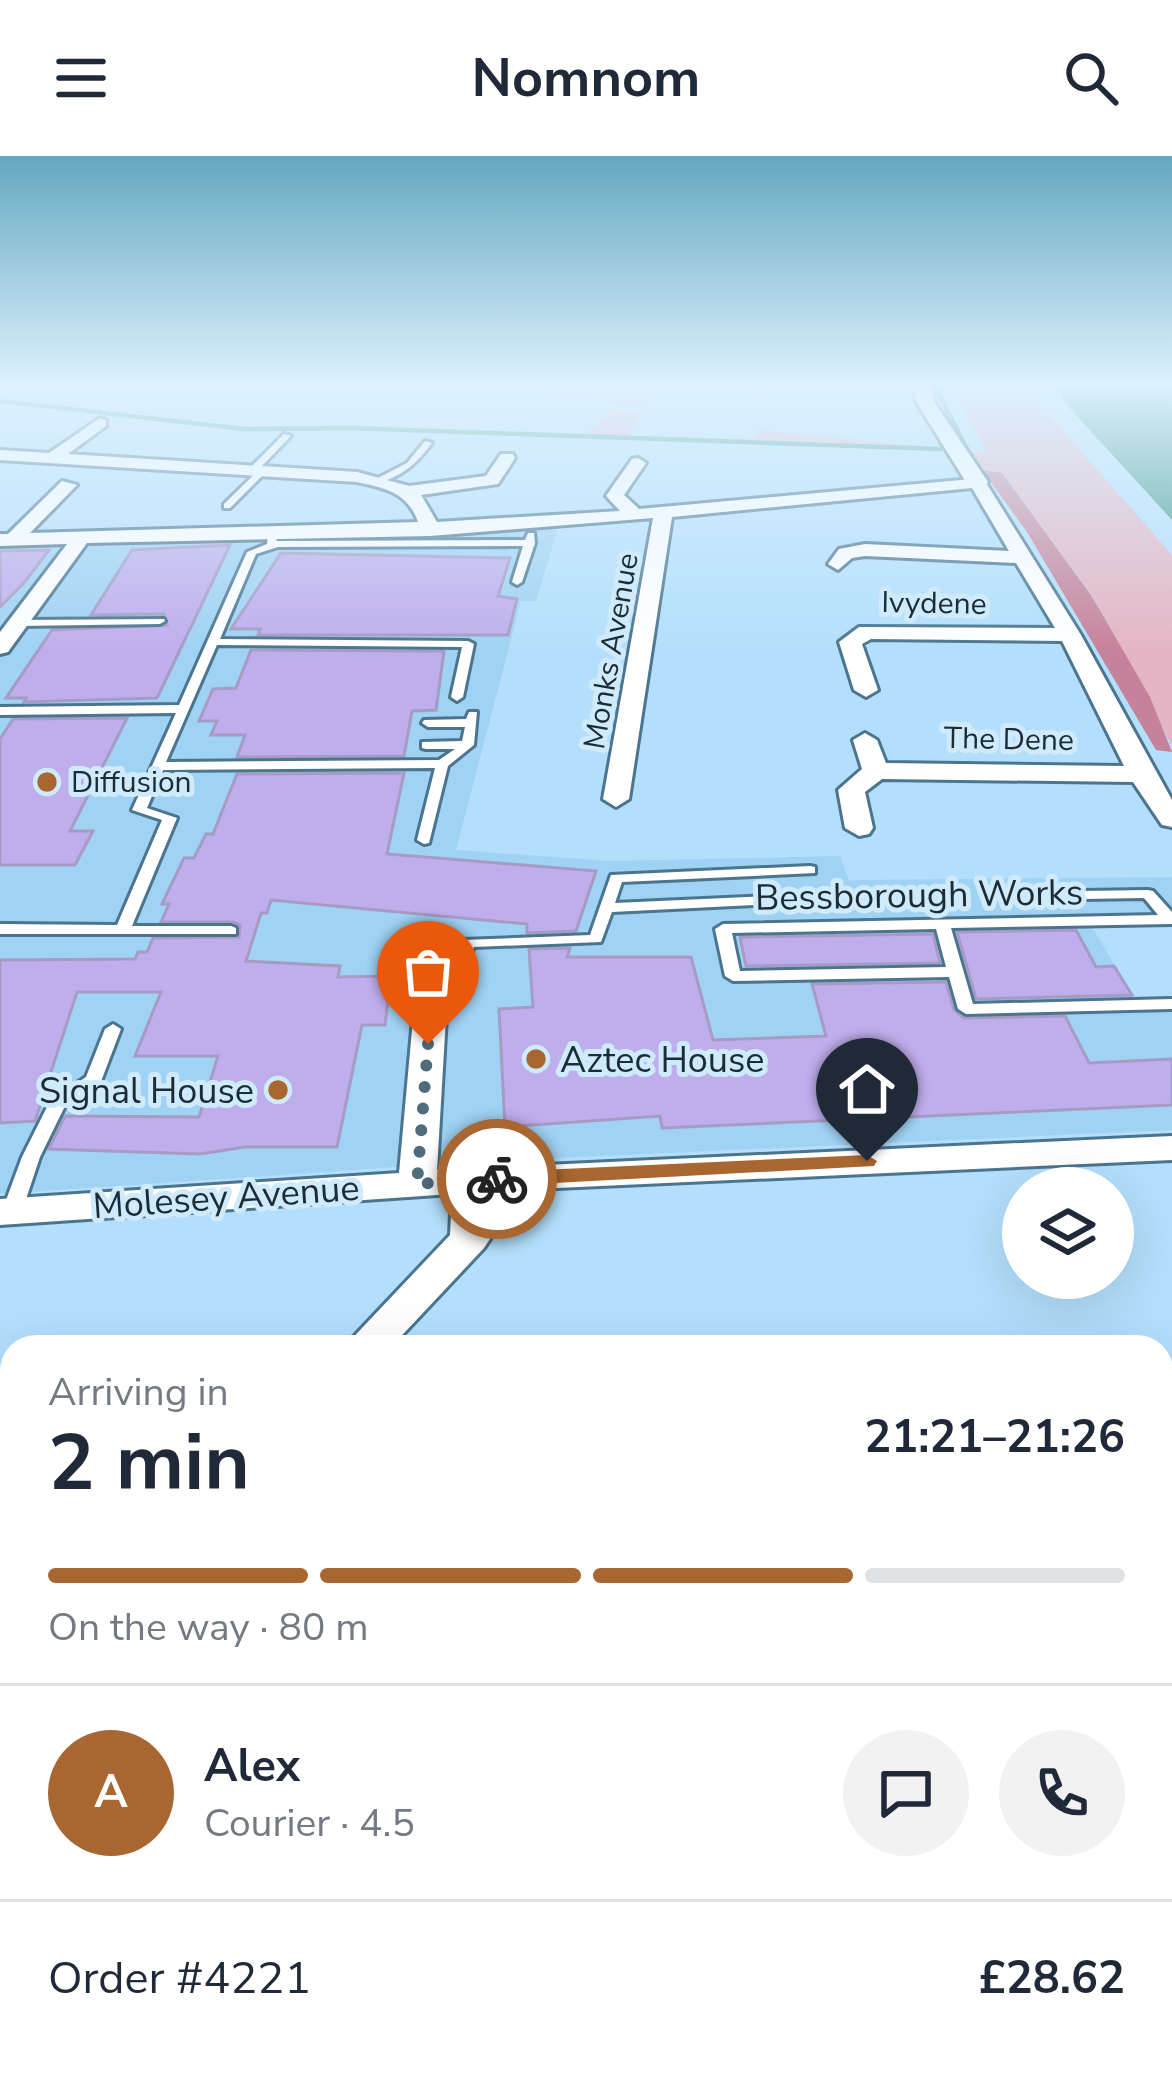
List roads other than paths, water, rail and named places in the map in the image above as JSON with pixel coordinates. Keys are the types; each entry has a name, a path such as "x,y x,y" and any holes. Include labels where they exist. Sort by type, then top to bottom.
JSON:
{"street":[{"path":"303,473 379,481 408,491 422,502 430,530"},
{"path":"408,491 492,480 497,473"},
{"path":"631,473 614,496 636,516"},
{"path":"971,473 1070,635 1142,774 1172,819"},
{"path":"7,540 274,540 430,530 528,534 636,516 977,482"},
{"path":"7,540 68,485"},
{"name":"Monks Avenue","path":"616,799 663,514"},
{"path":"10,634 80,540"},
{"path":"838,564 846,554 866,550 1022,557"},
{"name":"Ivydene","path":"866,690 850,642 867,632 1070,635"},
{"path":"859,828 851,790 876,771 866,740"},
{"name":"The Dene","path":"876,771 1142,774"},
{"path":"417,1184 431,997 452,978"},
{"name":"Molesey Avenue","path":"6,1211 471,1180 1172,1148"},
{"path":"377,1335 470,1239 471,1180"}],"lane":[{"path":"227,506 256,473"},
{"path":"379,481 395,473"},
{"path":"123,928 170,818 139,810 252,552 274,540 528,534 517,582"},
{"path":"10,634 160,621"},
{"path":"212,642 468,644 457,697"},
{"path":"0,728 7,711 182,709"},
{"path":"158,766 442,764 468,745 472,719 428,724"},
{"path":"426,745 468,745"},
{"path":"424,840 442,764"},
{"path":"452,978 468,943 596,939 616,878 811,870"},
{"path":"1082,895 1148,894 1171,919"},
{"path":"608,908 815,898"},
{"name":"Bessborough Works","path":"956,972 734,976 723,928 1171,919"},
{"path":"942,924 966,1010 1172,1004"},
{"path":"0,929 231,931"},
{"path":"6,1211 59,1101 94,1080 113,1029"}],"place":[{"name":"Diffusion","path":"47,782"},
{"name":"Aztec House","path":"536,1059"},
{"name":"Signal House","path":"278,1090"}]}
